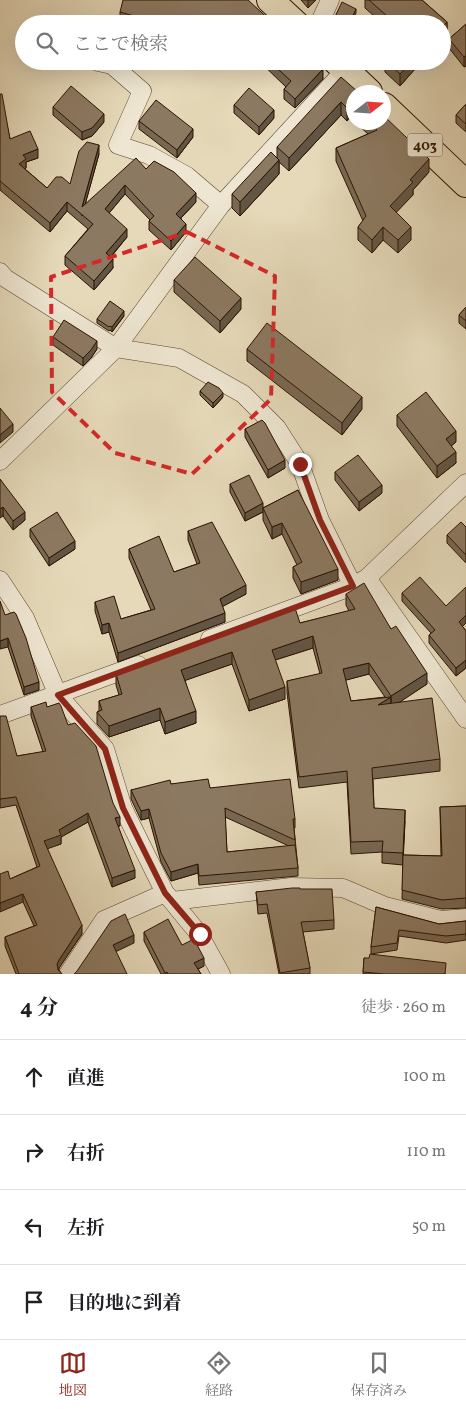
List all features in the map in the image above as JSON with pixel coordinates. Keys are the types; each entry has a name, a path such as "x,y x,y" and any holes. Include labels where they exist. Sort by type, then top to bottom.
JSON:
{"highway":[{"path":"270,0 286,15"},
{"path":"345,70 361,85"},
{"name":"403","path":"391,113 466,184"}],"street":[{"path":"323,15 330,0"},
{"path":"118,70 142,91 118,145 149,155 187,176 221,205"},
{"path":"0,461 116,348 221,205 336,70"},
{"path":"0,272 5,278 116,348 179,358 243,394 278,428 300,464 320,520 360,582 466,719"},
{"path":"196,644 360,582 466,483"},
{"path":"0,580 26,618 58,695 105,749 123,808 168,897 200,934 221,974"},
{"path":"0,715 150,661"},
{"path":"68,974 104,920 168,897 291,887 343,888 385,906 442,920 466,918"}],"highlighted area":[{"path":"187,232 275,276 271,399 192,474 115,453 52,392 51,277"}],"building":[{"path":"123,0 248,0 264,15 130,15 120,12"},
{"path":"369,0 422,0 439,15 386,15"},
{"path":"342,2 356,9 353,15 336,15"},
{"path":"466,24 466,56 464,57 451,41 451,37"},
{"path":"279,70 322,70 295,99 284,89 291,81"},
{"path":"396,70 404,70 400,74"},
{"path":"341,77 350,85 346,85 346,107 341,102 289,158 277,147"},
{"path":"71,86 104,114 92,128 82,132 53,107"},
{"path":"249,88 274,110 259,127 234,105"},
{"path":"0,94 2,94 10,139 30,131 38,149 23,155 26,159 19,164 47,188 56,177 62,177 70,184 79,151 87,142 99,145 82,207 136,158 146,169 154,161 174,172 196,193 176,214 186,224 171,241 149,221 154,216 125,185 105,209 127,229 106,253 113,259 94,281 65,256 93,224 67,202 50,223 0,181"},
{"path":"156,100 193,129 177,150 139,121"},
{"path":"466,104 466,124 456,115"},
{"path":"391,123 429,159 410,180 413,182 390,206 411,227 398,240 383,227 372,240 358,227 366,216 336,148 377,130 391,130"},
{"path":"271,152 279,160 240,202 232,194"},
{"path":"195,257 241,298 220,321 174,280"},
{"path":"110,301 124,311 112,327 97,319"},
{"path":"466,307 466,321 459,315"},
{"path":"64,320 97,341 83,358 53,337"},
{"path":"267,323 362,397 342,423 247,349"},
{"path":"208,382 219,388 223,393 213,403 200,391"},
{"path":"426,392 456,431 446,439 456,452 437,466 397,415"},
{"path":"0,408 13,424 0,435"},
{"path":"262,420 285,460 268,470 245,429"},
{"path":"358,455 382,485 359,502 335,472"},
{"path":"249,475 263,503 245,513 230,484"},
{"path":"0,479 25,512 13,521 3,507 0,509"},
{"path":"298,490 338,569 301,582 293,567 302,562 282,523 272,527 263,508"},
{"path":"57,512 75,541 49,558 30,529"},
{"path":"212,522 246,585 220,599 225,613 118,653 109,623 102,625 95,602 114,596 121,619 155,609 129,549 159,536 174,572 200,563 188,531"},
{"path":"461,522 466,527 466,555 447,535"},
{"path":"420,577 446,606 466,587 466,615 459,622 466,631 466,660 456,668 429,635 435,630 402,593"},
{"path":"364,583 391,629 396,626 427,673 391,696 369,663 343,669 351,701 391,697 378,705 432,698 440,759 372,768 374,808 405,810 403,853 382,852 383,841 351,842 347,771 299,777 287,681 322,673 313,636 272,650 285,687 249,700 232,652 181,670 196,711 165,722 160,708 109,726 97,712 102,710 99,701 122,694 116,674 295,608 300,623 355,609 346,594"},
{"path":"0,601 5,615 14,612 16,614 26,638 39,682 24,687 8,638 0,641"},
{"path":"46,702 47,707 59,703 68,725 75,723 96,746 113,803 120,817 115,818 135,870 112,878 88,813 59,830 61,835 44,841 82,925 57,964 58,970 62,974 19,974 5,937 37,925 23,894 0,903 0,874 8,871 10,879 40,866 16,797 0,799 0,716 6,716 17,756 46,751 31,707"},
{"path":"208,779 210,788 290,779 295,819 293,819 295,840 225,808 227,852 295,845 298,868 199,876 198,864 171,872 161,853 149,809 141,811 131,790 170,780 171,784"},
{"path":"466,806 466,898 442,900 402,890 403,855 442,856 440,807"},
{"path":"292,888 332,889 334,920 301,922 310,968 280,973 267,904 258,905 256,892"},
{"path":"376,907 439,924 466,921 466,934 446,936 399,930 397,943 371,947"},
{"path":"125,914 134,935 113,945 127,974 74,974 111,921"},
{"path":"168,919 182,945 194,939 204,958 194,963 201,974 165,973 144,932"},
{"path":"370,954 446,963 445,974 363,972 364,958 369,958"}],"route":[{"path":"200,934 165,893 123,808 105,749 58,695 353,586 320,520 300,464"}]}
